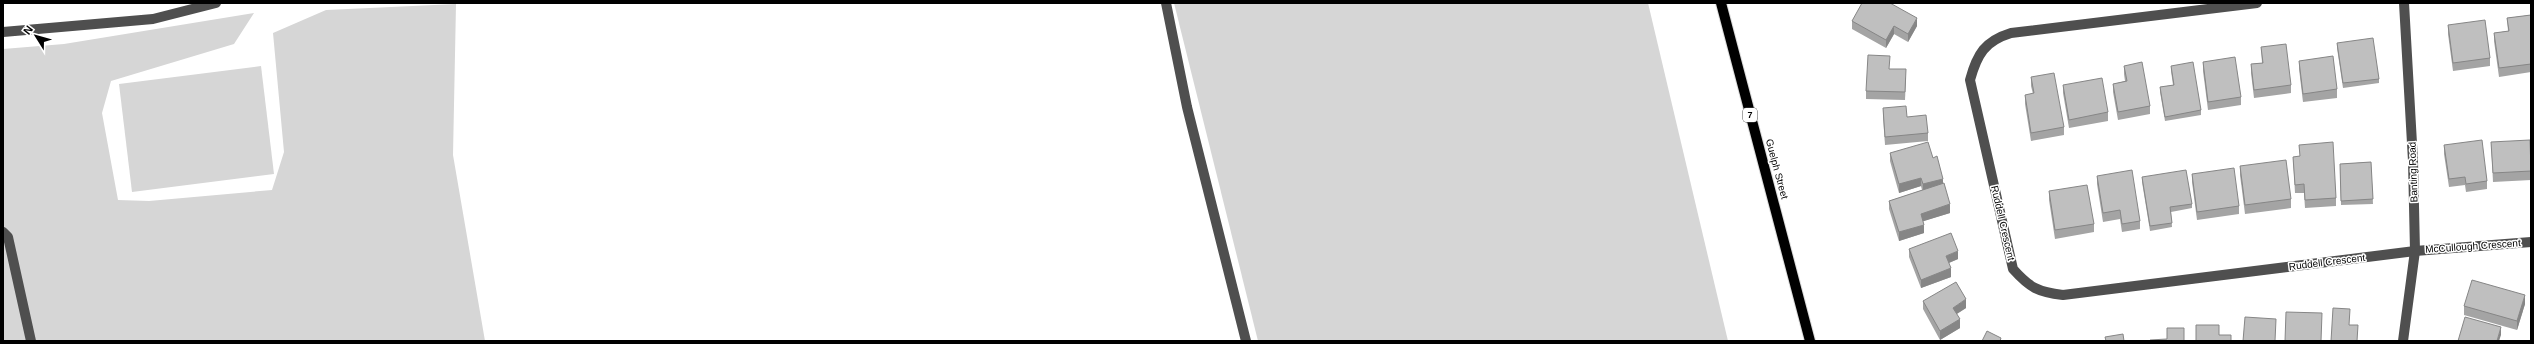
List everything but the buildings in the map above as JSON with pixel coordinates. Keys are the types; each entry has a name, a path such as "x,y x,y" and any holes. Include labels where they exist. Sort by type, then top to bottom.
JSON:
{"main road":[{"name":"Guelph Street","path":"1721,3 1810,341"}],"street":[{"path":"3,32 153,19 216,3"},
{"path":"1166,3 1187,107 1246,341"},
{"name":"Ruddell Crescent","path":"2257,3 2011,34 1997,38 1985,46 1975,61 1970,80 2013,270 2027,285 2044,293 2063,295 2415,251"},
{"name":"Banting Road","path":"2404,3 2413,161 2415,251 2404,341"},
{"path":"3,232 8,237 31,341"},
{"name":"McCullough Crescent","path":"2415,251 2531,242"}],"shaded area":[{"path":"1174,3 1648,3 1728,341 1258,341"},
{"path":"456,4 453,155 485,341 3,341 3,49 64,44 254,13 234,44 111,81 102,113 118,200 149,201 272,190 284,152 273,33 326,10"},
{"path":"261,66 274,174 132,192 119,84"}]}
